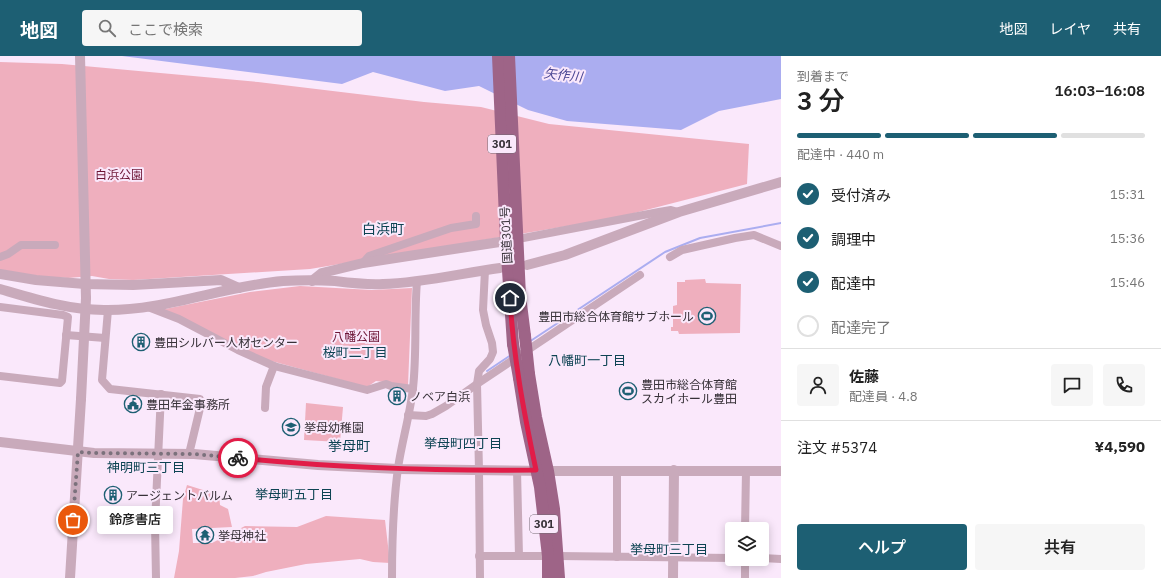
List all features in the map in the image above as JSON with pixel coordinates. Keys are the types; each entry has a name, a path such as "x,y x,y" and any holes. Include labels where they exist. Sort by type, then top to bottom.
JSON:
{"highway":[{"name":"国道301号","path":"498,56 512,235 525,336 524,376"},
{"name":"国道301号","path":"509,56 513,344 524,376 542,470 554,509 553,556 548,578"},
{"name":"国道301号","path":"553,556 559,578"}],"street":[{"path":"70,578 86,298 80,56"},
{"path":"527,265 565,255 679,212 781,182"},
{"path":"312,281 322,273 512,235 671,210 679,212"},
{"path":"363,264 369,256 451,228 476,224 476,216"},
{"path":"670,257 682,250 754,235 781,246"},
{"path":"0,257 4,257 21,245 55,245"},
{"path":"0,289 47,303 68,307 108,310 147,307 239,288 283,281 384,284 417,281 500,268"},
{"path":"480,578 477,384 479,371 490,359 493,352 484,310 485,270"},
{"path":"0,274 36,280 86,284 133,285 221,280 239,288"},
{"path":"408,415 426,416 446,406 640,276"},
{"path":"392,578 392,534 398,469 413,388 416,350 415,300 417,281"},
{"path":"147,307 179,319 238,350 274,366 367,390 386,384 391,386 413,388"},
{"path":"0,308 63,315 68,317 62,381 60,383 0,376"},
{"path":"108,310 102,380 110,389 200,399 202,404 189,454"},
{"path":"66,334 105,338"},
{"path":"266,408 268,384 274,366"},
{"path":"156,578 155,523 161,394"},
{"path":"0,442 78,452 189,454 318,465 398,469 781,471"},
{"path":"516,470 520,556"},
{"path":"617,470 617,557"},
{"path":"673,578 674,470"},
{"path":"745,522 746,471"},
{"path":"479,556 725,558"},
{"path":"769,558 781,559"},
{"path":"745,566 745,578"}],"green space":[{"name":"白浜公園","path":"0,62 62,64 258,82 424,102 481,107 549,124 749,144 747,184 615,218 310,269 133,280 109,279 92,276 68,278 36,276 0,270"},
{"name":"豊田市総合体育館サブホール","path":"705,279 706,283 741,284 740,333 679,334 678,331 671,331 671,327 673,327 673,306 677,305 677,282"},
{"name":"八幡公園","path":"300,286 372,290 412,288 408,385 376,381 367,387 264,359 160,310 250,292"},
{"path":"306,403 343,407 340,442 304,440"},
{"path":"187,485 219,495 220,505 228,509 232,527 192,529 193,543 212,543 245,526 297,527 326,516 385,520 390,563 373,562 360,559 306,564 253,576 235,578 174,578 179,551 183,499"}],"water":[{"name":"矢作川","path":"122,56 781,56 781,99 719,111 681,130 567,121 528,110 479,86 445,91 373,72 342,84"}],"waterway":[{"path":"529,342 665,252 700,238 781,223"},
{"path":"487,371 511,355"}],"way so far":[{"path":"73,520 78,452 194,454 238,458"}],"place":[{"name":"豊田市総合体育館サブホール","path":"707,316"},
{"name":"豊田シルバー人材センター","path":"141,342"},
{"name":"豊田市総合体育館 スカイホール豊田","path":"628,391"},
{"name":"ノベア白浜","path":"397,396"},
{"name":"豊田年金事務所","path":"133,404"},
{"name":"挙母幼稚園","path":"291,427"},
{"name":"アージェントバルム","path":"113,495"},
{"name":"鈴彦書店","path":"73,520"},
{"name":"挙母神社","path":"205,535"}],"district":[{"name":"白浜町","path":"383,229"},
{"name":"桜町二丁目","path":"355,352"},
{"name":"八幡町一丁目","path":"587,360"},
{"name":"挙母町四丁目","path":"463,443"},
{"name":"挙母町","path":"349,446"},
{"name":"神明町三丁目","path":"146,467"},
{"name":"挙母町五丁目","path":"294,494"},
{"name":"挙母町三丁目","path":"669,549"}],"route":[{"path":"238,458 318,465 398,469 536,470 526,422 513,344 510,298"}]}
